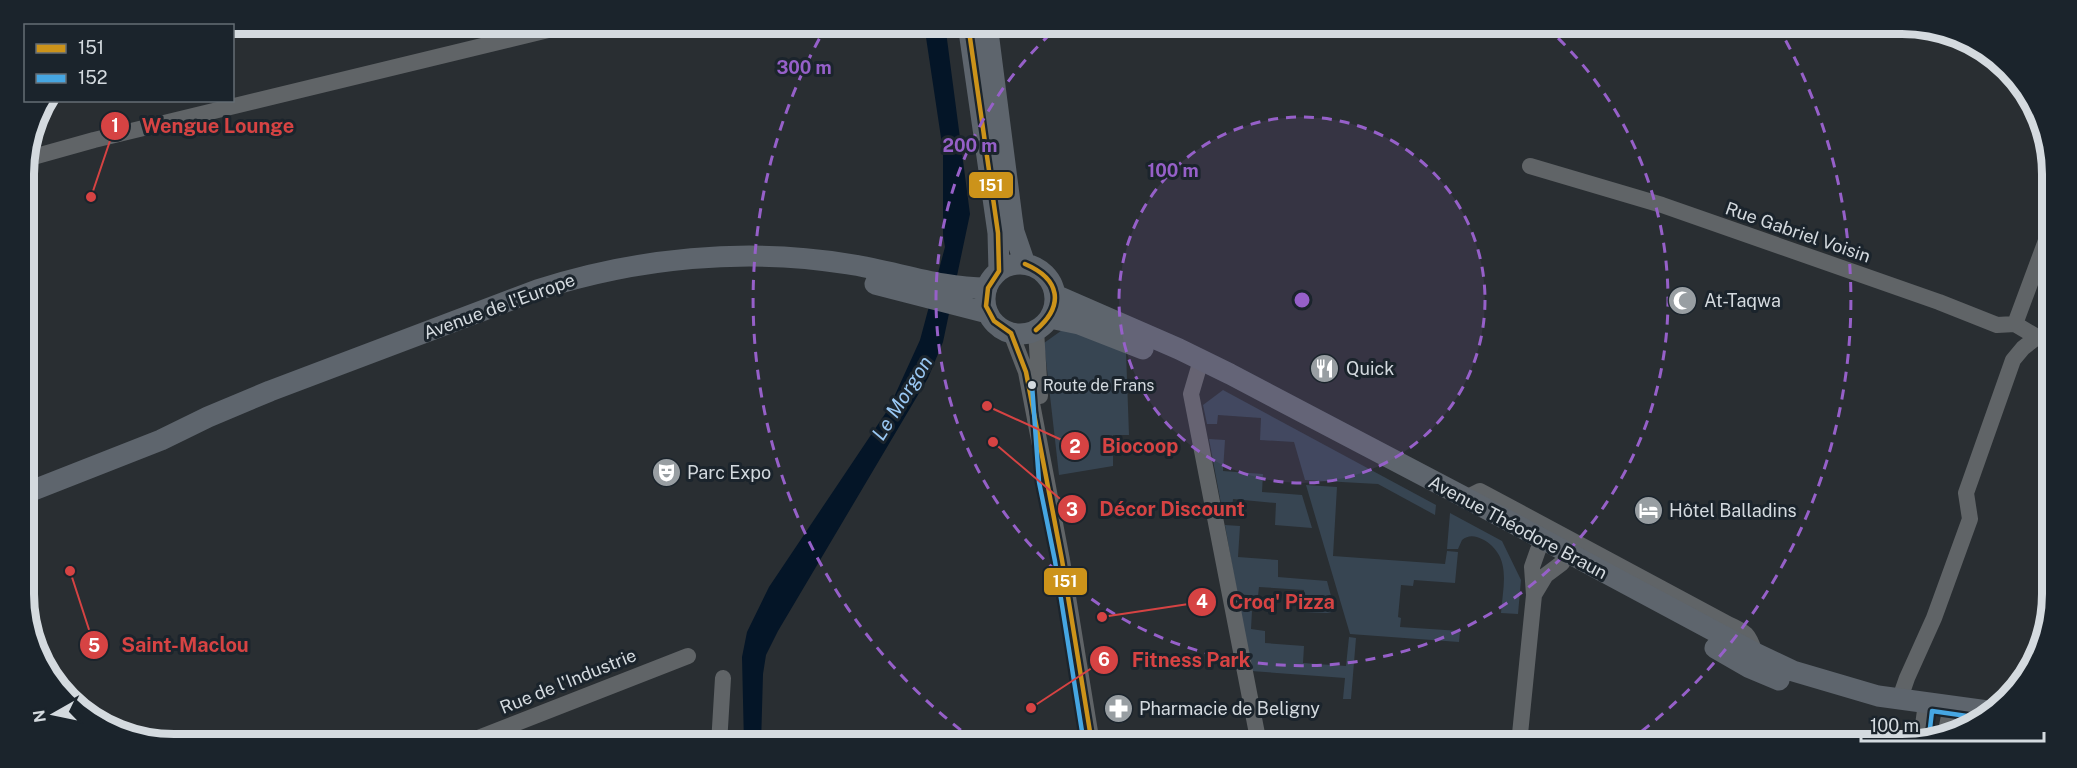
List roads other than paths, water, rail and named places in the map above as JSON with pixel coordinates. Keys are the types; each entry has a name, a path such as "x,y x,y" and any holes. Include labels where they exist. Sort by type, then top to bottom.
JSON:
{"main road":[{"path":"969,35 998,233 999,271"},
{"path":"988,35 1013,225 1025,264"},
{"name":"Avenue de l'Europe","path":"34,490 161,440 208,417 527,294 580,276 638,265 691,258 754,256 804,259 849,276 961,296 988,313"},
{"path":"1025,264 1036,267 1046,274 1052,284 1055,296 1053,311 1043,324 1024,334 1011,333 997,325 988,313 985,297 987,288 999,271 1007,266 1025,264"},
{"name":"Avenue de l'Europe","path":"961,296 987,288"},
{"name":"Avenue Théodore Braun","path":"1055,296 1466,498 1755,653 1793,671 1878,696 1900,698 1953,720 1969,717"},
{"name":"Avenue Théodore Braun","path":"1043,324 1079,324 1199,365 1546,540 1562,563 1748,667 1794,686 1835,699 1925,709"},
{"name":"Avenue de l'Europe","path":"34,478 157,431 208,417"}],"street":[{"path":"36,156 105,137 528,35"},
{"name":"Rue Gabriel Voisin","path":"1530,166 1662,205 1997,324 2015,324 2042,338"},
{"path":"2015,324 2042,251"},
{"path":"1043,324 1046,481"},
{"path":"1011,333 1026,372 1062,560 1090,733"},
{"path":"1900,698 1934,618 1970,519 1966,493 2013,360 2023,348 2042,339"},
{"path":"1199,365 1191,394 1256,733"},
{"path":"1520,733 1534,596 1532,567 1546,540"},
{"path":"1534,596 1546,575 1562,563"},
{"name":"Rue de l'Industrie","path":"489,734 688,656"},
{"path":"720,734 723,678"},
{"path":"1922,732 1925,709"}],"water":[{"name":"Le Morgon","path":"926,35 946,35 970,214 943,342 928,378 778,631 766,655 763,674 761,734 744,734 742,657 747,632 769,587 889,408 920,340 945,247 943,151"}],"place":[{"name":"Wengue Lounge","path":"91,197"},
{"name":"At-Taqwa","path":"1683,300"},
{"name":"Quick","path":"1325,368"},
{"name":"Route de Frans","path":"1032,385"},
{"name":"Biocoop","path":"987,406"},
{"name":"Décor Discount","path":"993,442"},
{"name":"Parc Expo","path":"666,472"},
{"name":"Hôtel Balladins","path":"1648,510"},
{"name":"Saint-Maclou","path":"70,571"},
{"name":"Croq' Pizza","path":"1102,617"},
{"name":"Fitness Park","path":"1031,708"},
{"name":"Pharmacie de Beligny","path":"1118,708"}]}
